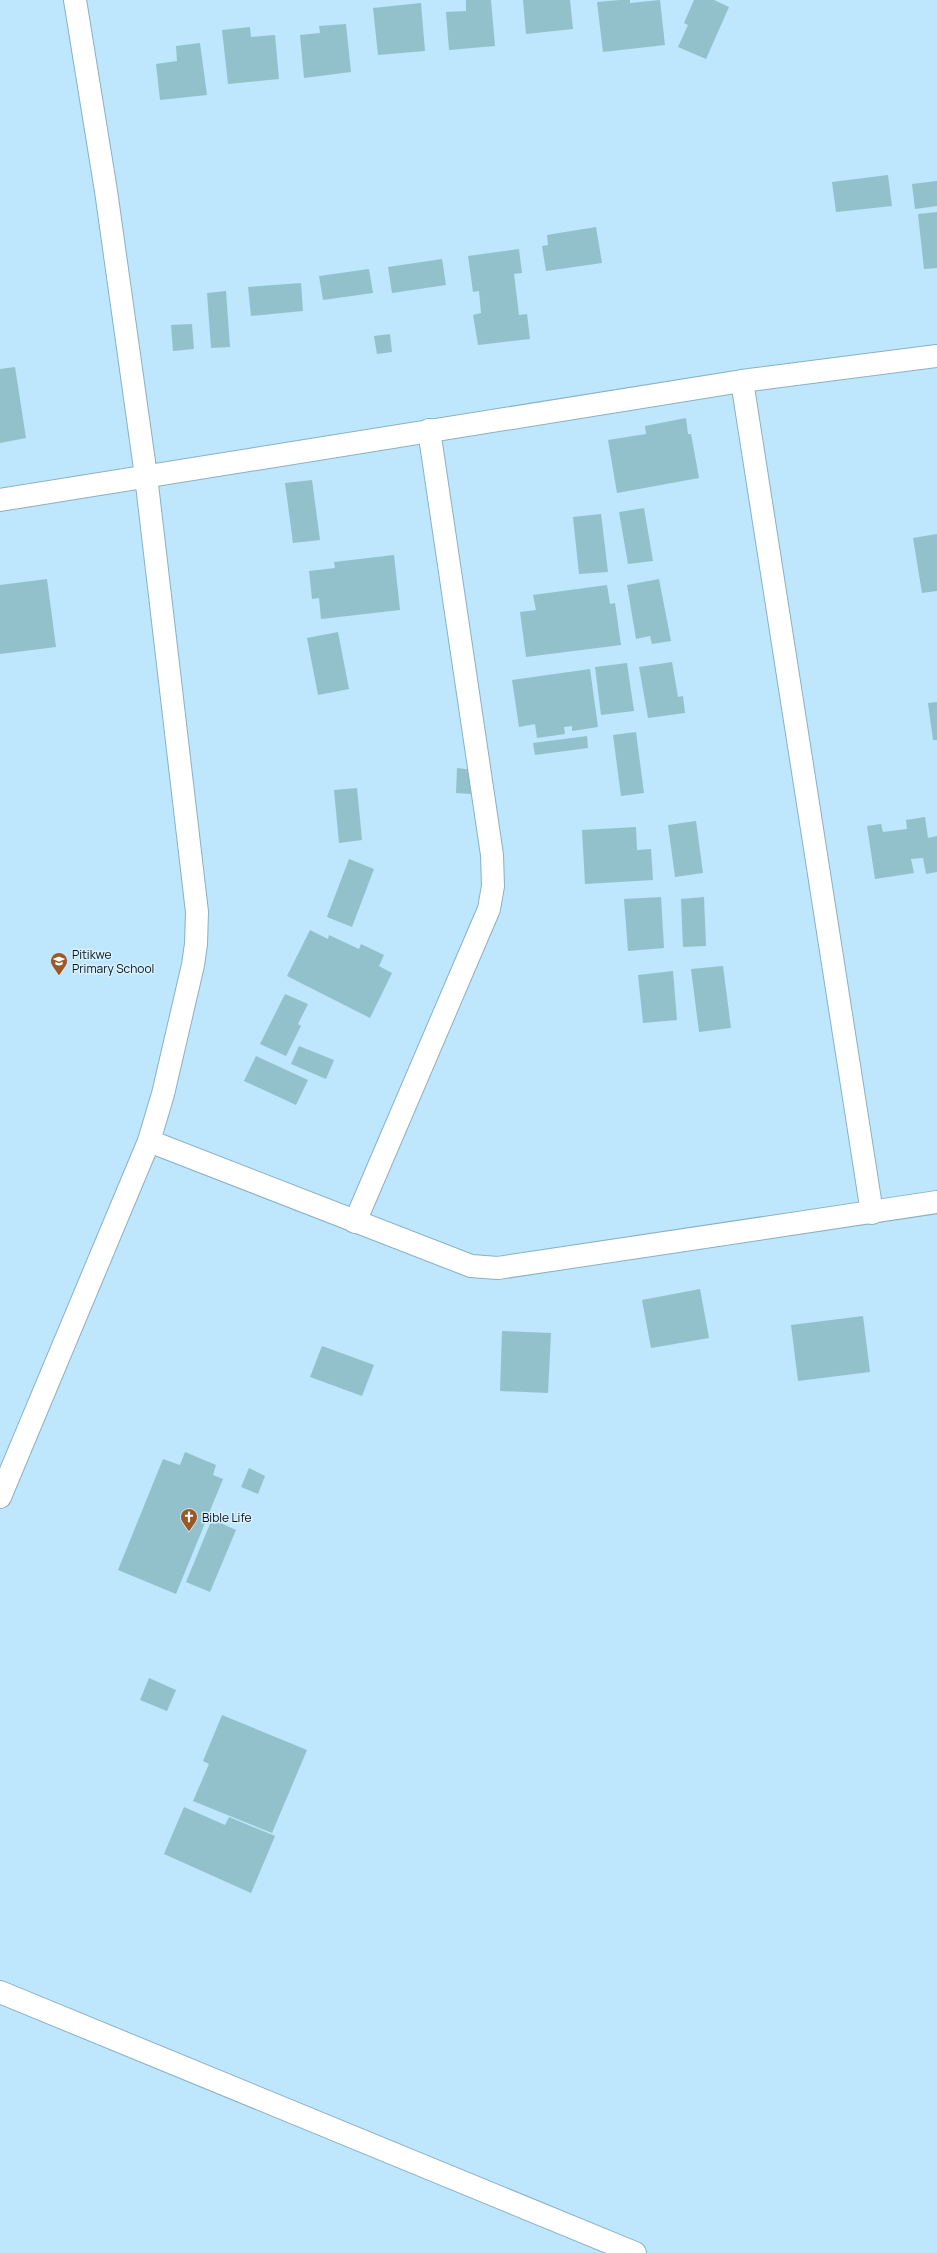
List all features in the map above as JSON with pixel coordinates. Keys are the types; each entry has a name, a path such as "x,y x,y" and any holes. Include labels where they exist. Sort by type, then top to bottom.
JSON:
{"street":[{"path":"0,1497 149,1141 163,1094 193,965 196,944 197,912 146,476 106,191 75,0"},
{"path":"0,500 429,430 742,382 937,356"},
{"path":"742,382 872,1213"},
{"path":"356,1222 489,909 493,886 491,847 429,430"},
{"path":"149,1141 470,1266 498,1268 872,1213 937,1202"},
{"path":"0,1992 635,2253"}],"building":[{"path":"466,0 491,0 495,46 449,50 446,12 466,11"},
{"path":"523,0 570,0 573,29 526,34"},
{"path":"630,0 630,3 660,0 665,45 603,52 597,2"},
{"path":"694,0 714,0 729,7 706,59 678,47 688,25 684,23"},
{"path":"421,3 425,51 378,55 373,8"},
{"path":"346,24 351,72 304,78 300,35 320,33 319,26"},
{"path":"250,27 251,37 275,35 279,79 228,84 222,30"},
{"path":"200,43 207,95 160,100 156,64 177,61 176,46"},
{"path":"888,175 892,206 836,212 832,182"},
{"path":"937,181 937,206 915,209 912,184"},
{"path":"937,212 937,268 924,269 918,214"},
{"path":"596,227 602,263 546,271 542,246 548,245 547,235"},
{"path":"519,249 522,273 514,274 519,315 527,314 530,339 478,345 473,315 481,313 479,291 473,292 468,256"},
{"path":"442,259 446,285 392,293 388,267"},
{"path":"369,269 373,293 323,300 319,276"},
{"path":"301,283 303,311 251,316 248,287"},
{"path":"226,291 230,347 211,348 207,293"},
{"path":"192,324 194,349 173,351 171,325"},
{"path":"390,334 392,352 377,354 374,336"},
{"path":"15,367 26,438 0,443 0,369"},
{"path":"686,418 688,434 691,434 699,478 617,493 608,440 646,434 645,426"},
{"path":"312,480 320,540 293,543 285,483"},
{"path":"644,508 653,561 628,564 619,512"},
{"path":"601,514 608,572 579,574 573,517"},
{"path":"937,534 937,591 922,593 913,538"},
{"path":"394,555 400,610 321,619 319,598 312,599 309,571 335,568 334,562"},
{"path":"47,579 56,647 0,654 0,585"},
{"path":"659,579 671,641 652,644 650,636 636,639 627,585"},
{"path":"607,585 610,604 615,603 621,645 526,657 520,612 536,610 533,595"},
{"path":"338,632 349,689 318,695 307,638"},
{"path":"672,662 678,697 683,696 685,713 648,718 639,667"},
{"path":"627,663 634,711 601,715 595,667"},
{"path":"590,669 598,727 572,731 572,726 564,727 565,734 537,738 535,724 519,727 512,680"},
{"path":"937,702 937,740 933,740 928,703"},
{"path":"636,732 644,793 621,796 613,735"},
{"path":"587,736 588,748 535,755 533,743"},
{"path":"457,768 473,770 471,794 456,793"},
{"path":"357,788 362,840 339,843 334,790"},
{"path":"925,817 928,838 937,836 937,872 926,874 923,858 911,859 914,873 875,879 867,826 881,824 883,832 907,829 906,820"},
{"path":"696,821 703,873 675,877 668,825"},
{"path":"636,827 637,850 651,849 653,880 585,884 582,830"},
{"path":"349,859 374,869 352,927 327,917"},
{"path":"661,897 664,948 628,951 624,899"},
{"path":"704,897 706,946 683,947 681,899"},
{"path":"310,930 328,939 329,935 359,949 361,944 384,955 379,966 392,973 370,1018 287,976"},
{"path":"723,966 731,1028 699,1032 691,969"},
{"path":"673,971 677,1020 643,1023 638,975"},
{"path":"285,994 308,1004 298,1024 301,1026 286,1056 260,1044"},
{"path":"299,1046 334,1060 326,1079 291,1064"},
{"path":"256,1056 308,1080 296,1105 244,1081"},
{"path":"700,1289 709,1338 651,1348 642,1300"},
{"path":"863,1316 870,1372 798,1381 791,1325"},
{"path":"502,1331 551,1333 548,1393 500,1391"},
{"path":"322,1346 374,1365 362,1396 310,1377"},
{"path":"185,1452 216,1465 213,1475 223,1479 176,1594 118,1570 163,1459 180,1465"},
{"path":"249,1468 265,1476 258,1494 241,1487"},
{"path":"212,1519 236,1530 210,1592 186,1582"},
{"path":"149,1678 176,1690 167,1711 140,1700"},
{"path":"222,1715 307,1750 272,1833 193,1801 209,1764 203,1761"},
{"path":"184,1807 225,1825 229,1817 275,1836 251,1893 164,1854"}],"place":[{"name":"Pitikwe Primary School","path":"59,976"},
{"name":"Bible Life","path":"189,1532"}]}
